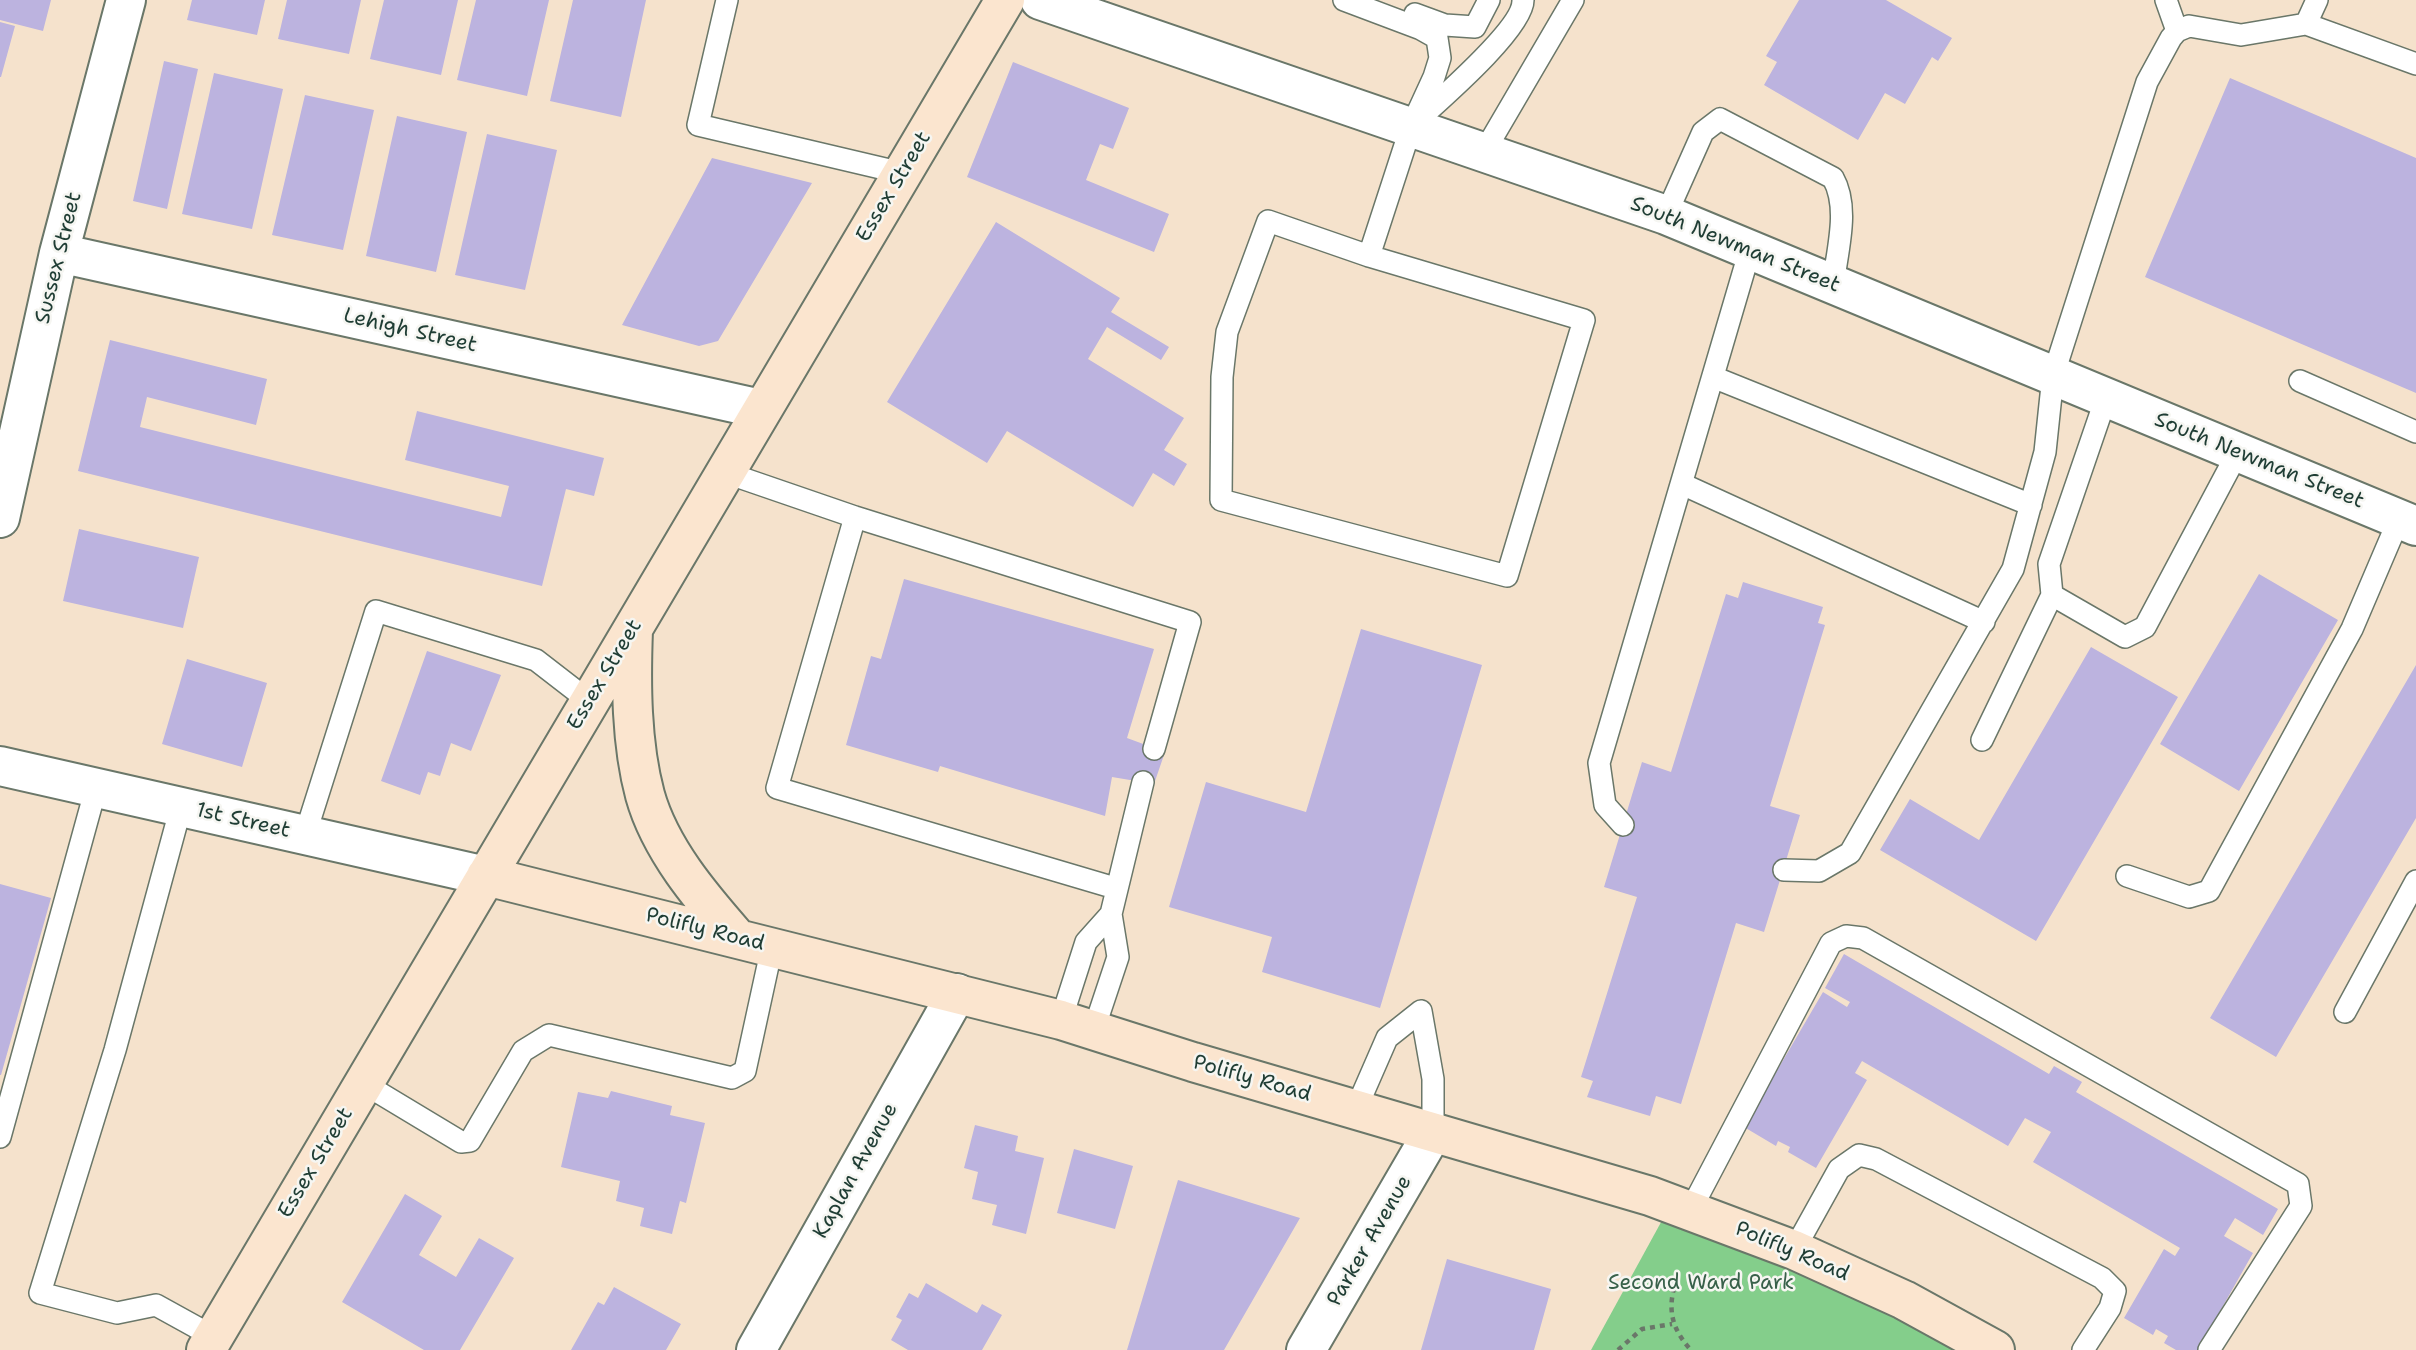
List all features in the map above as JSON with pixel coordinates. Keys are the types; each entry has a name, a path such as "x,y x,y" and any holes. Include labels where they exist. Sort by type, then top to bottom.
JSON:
{"main road":[{"name":"Essex Street","path":"210,1343 1005,0"},
{"path":"634,626 634,723 645,796 669,848 708,905 754,943"},
{"name":"Polifly Road","path":"486,876 1077,1024 1690,1211 1794,1250 1904,1300 1996,1350"}],"street":[{"name":"Sussex Street","path":"0,518 59,253 126,0"},
{"name":"South Newman Street","path":"1040,0 1666,215 2407,522"},
{"name":"Lehigh Street","path":"59,253 761,409"},
{"name":"1st Street","path":"0,766 486,876"},
{"name":"Kaplan Avenue","path":"756,1350 957,993"},
{"name":"Parker Avenue","path":"1306,1350 1433,1132"}],"lane":[{"path":"727,0 698,125 902,173"},
{"path":"1344,0 1422,29 1437,38 1440,58 1411,127 1368,256"},
{"path":"1376,0 1445,25 1475,27 1489,0"},
{"path":"1411,127 1501,41 1523,8 1523,0"},
{"path":"1484,152 1573,0"},
{"path":"2166,0 2177,31"},
{"path":"2306,24 2317,0"},
{"path":"1784,870 1819,872 1850,853 2013,569 2045,452 2053,376 2147,82 2177,31 2189,26 2241,35 2306,24 2416,64"},
{"path":"1666,215 1703,132 1720,119 1740,127 1833,178 1841,192 1841,219 1833,285"},
{"path":"1268,220 1368,256 1584,320 1507,576 1220,500 1222,377 1227,332 1268,220"},
{"path":"1623,825 1605,805 1599,762 1750,250"},
{"path":"1713,377 2031,505"},
{"path":"2300,381 2416,432"},
{"path":"1982,740 2052,595 2049,564 2106,398"},
{"path":"2052,595 2125,637 2145,626 2238,452"},
{"path":"724,472 855,517 1191,622 1154,749"},
{"path":"1682,484 1984,622"},
{"path":"855,517 777,788 1115,888"},
{"path":"2127,876 2189,897 2209,891 2352,629 2407,522"},
{"path":"305,835 376,611 536,660 589,701"},
{"path":"1077,1024 1118,957 1111,914 1115,888 1143,782"},
{"path":"0,1137 96,788"},
{"path":"181,807 115,1050 40,1293 117,1313 156,1305 210,1343"},
{"path":"2344,1012 2416,881"},
{"path":"1077,1024 1086,942 1111,914"},
{"path":"1690,1211 1831,943 1846,936 1863,938 2298,1184 2301,1206 2209,1350"},
{"path":"363,1083 461,1142 470,1141 523,1051 548,1035 732,1078 745,1071 754,943"},
{"path":"1356,1109 1387,1038 1421,1011 1433,1079 1433,1132"},
{"path":"1794,1250 1839,1169 1859,1156 1876,1159 2102,1278 2115,1292 2110,1308 2082,1350"}],"path":[{"path":"1677,1278 1670,1300 1672,1324 1691,1350"},
{"path":"1618,1350 1642,1329 1672,1324"}],"green space":[{"name":"Second Ward Park","path":"1671,1204 1995,1350 1591,1350"}],"building":[{"path":"0,0 51,0 43,31 0,20"},
{"path":"192,0 265,0 257,35 187,20"},
{"path":"287,0 361,0 349,54 278,39"},
{"path":"384,0 458,0 441,75 370,59"},
{"path":"476,0 549,0 527,96 457,80"},
{"path":"573,0 646,0 621,117 550,101"},
{"path":"1799,0 1886,0 1952,38 1938,61 1932,57 1905,104 1885,93 1858,140 1764,85 1777,62 1766,56"},
{"path":"0,22 15,26 1,77 0,77"},
{"path":"164,61 198,69 167,209 133,201"},
{"path":"1013,62 1129,108 1113,149 1100,144 1086,180 1169,214 1154,252 967,177"},
{"path":"214,73 283,89 252,229 182,214"},
{"path":"2230,78 2416,158 2416,393 2145,277"},
{"path":"305,95 374,110 343,250 272,235"},
{"path":"397,116 467,132 436,272 366,256"},
{"path":"487,134 557,150 525,290 455,275"},
{"path":"712,158 812,183 718,341 699,346 622,325"},
{"path":"996,222 1120,298 1111,312 1169,347 1161,360 1107,327 1088,359 1184,418 1164,450 1187,464 1174,486 1153,473 1133,507 1007,431 987,463 887,402"},
{"path":"110,340 267,379 256,425 147,397 140,427 501,517 509,486 405,460 417,411 604,458 594,496 566,489 542,586 78,471"},
{"path":"79,529 199,557 183,628 63,601"},
{"path":"2259,574 2338,620 2239,791 2160,744"},
{"path":"904,579 1154,649 1127,738 1165,752 1154,784 1112,777 1105,816 940,766 938,772 846,745 871,656 881,659"},
{"path":"1743,582 1823,607 1818,623 1825,625 1770,806 1800,815 1764,932 1736,923 1681,1104 1656,1096 1650,1116 1587,1097 1593,1081 1581,1077 1637,897 1604,887 1642,762 1671,772 1726,594 1738,598"},
{"path":"1361,629 1482,665 1380,1008 1262,972 1272,937 1169,907 1206,782 1306,812"},
{"path":"2091,647 2178,697 2036,941 1880,850 1910,799 1979,840"},
{"path":"427,651 501,675 471,751 451,743 440,776 428,772 420,795 381,781"},
{"path":"187,659 267,683 242,767 162,744"},
{"path":"2416,665 2416,818 2276,1057 2210,1018"},
{"path":"0,884 51,898 1,1075 0,1075"},
{"path":"1844,954 2049,1074 2054,1066 2082,1082 2076,1092 2278,1209 2263,1235 2235,1218 2224,1236 2253,1253 2198,1350 2176,1350 2164,1343 2168,1336 2156,1329 2153,1335 2124,1318 2164,1249 2175,1256 2180,1248 2033,1162 2051,1132 2025,1118 2008,1146 1862,1061 1855,1073 1867,1080 1816,1168 1788,1152 1790,1147 1778,1141 1776,1146 1744,1127 1823,992 1847,1007 1850,1002 1825,988"},
{"path":"611,1091 672,1106 670,1115 705,1123 686,1203 680,1201 672,1234 640,1226 644,1208 616,1201 620,1181 561,1167 578,1092 608,1098"},
{"path":"975,1125 1018,1136 1015,1151 1044,1158 1026,1234 992,1225 997,1205 972,1199 978,1172 964,1168"},
{"path":"1074,1149 1133,1166 1115,1229 1057,1213"},
{"path":"1178,1180 1300,1218 1224,1350 1127,1350"},
{"path":"405,1194 442,1216 419,1255 456,1277 479,1238 514,1258 460,1350 424,1350 342,1302"},
{"path":"1447,1259 1551,1289 1534,1350 1421,1350"},
{"path":"926,1283 977,1313 982,1304 1002,1315 982,1350 908,1350 891,1340 902,1320 896,1317 909,1293 918,1298"},
{"path":"614,1287 681,1324 666,1350 571,1350 598,1302 604,1305"}]}
